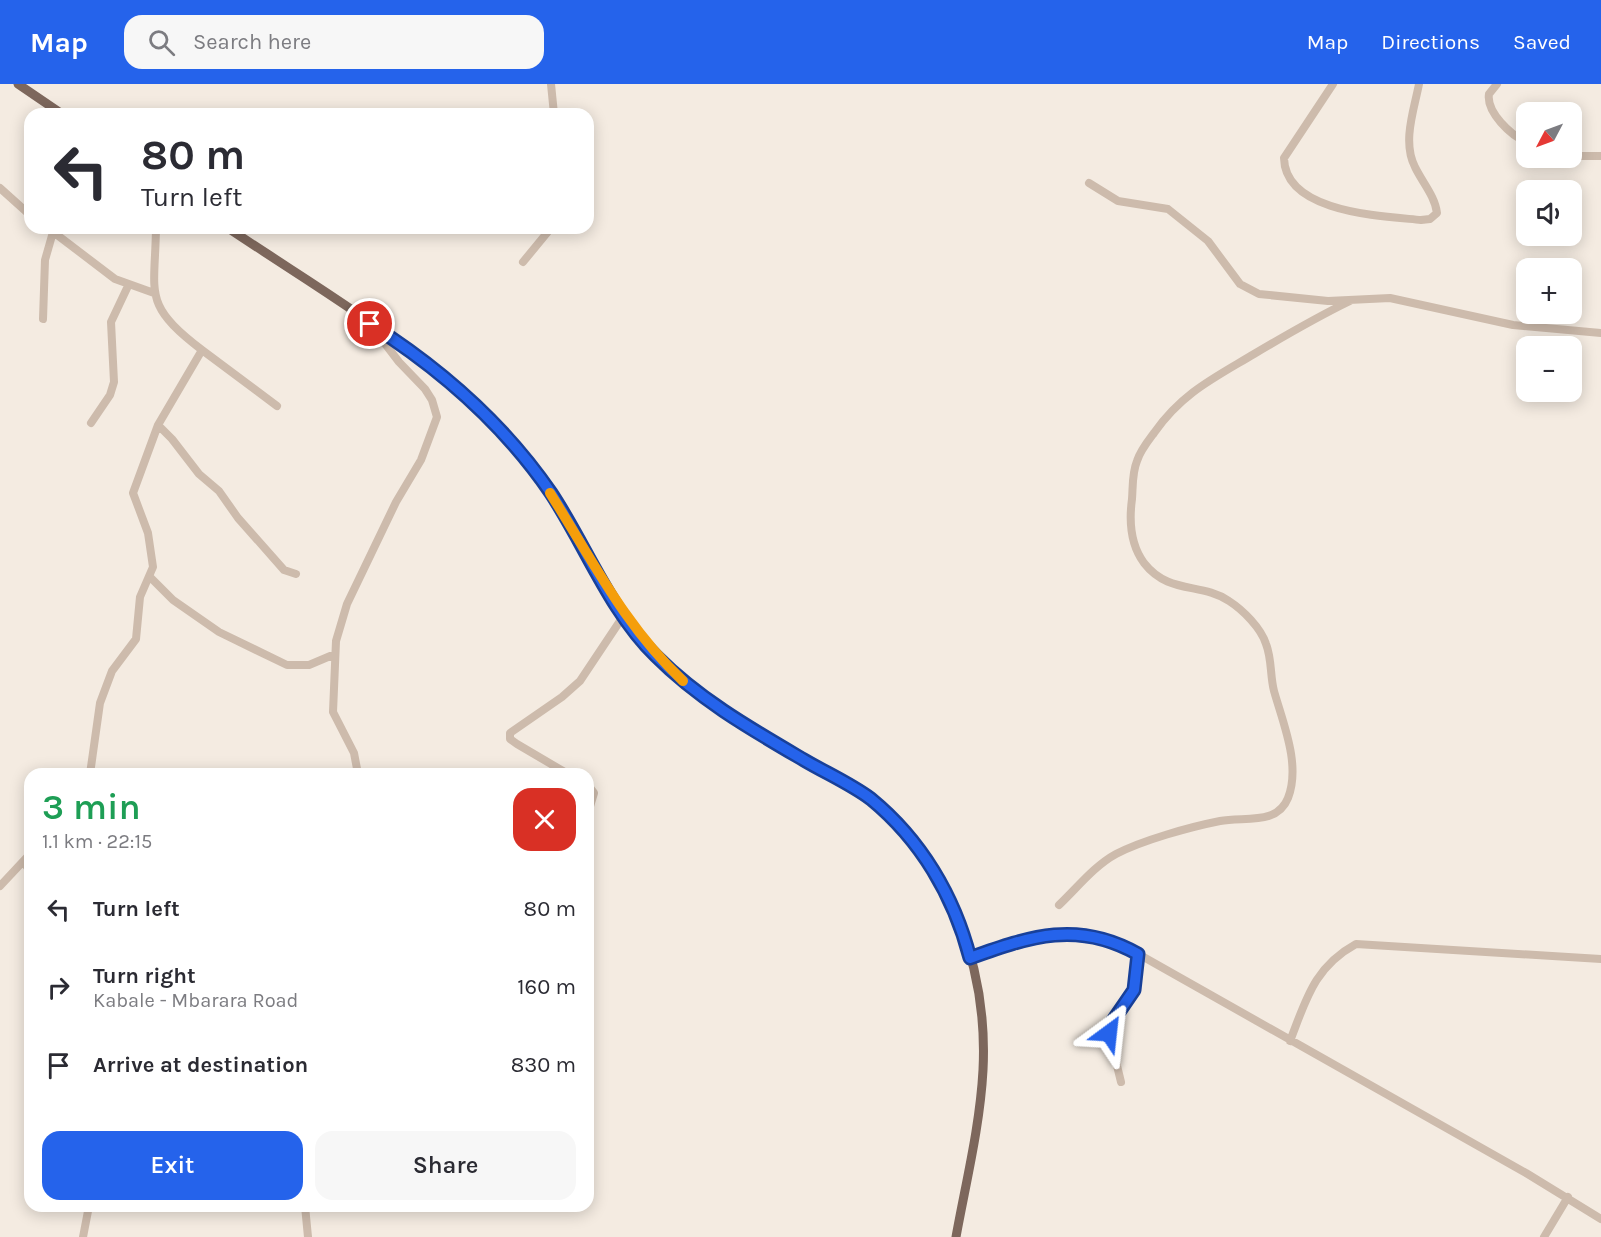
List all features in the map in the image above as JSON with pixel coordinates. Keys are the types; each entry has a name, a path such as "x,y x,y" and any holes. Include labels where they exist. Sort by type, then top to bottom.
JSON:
{"main road":[{"path":"18,84 53,108"},
{"path":"237,234 451,382 484,412 515,446 551,493 624,615 654,654 691,689 735,720 870,799 900,828 930,866 952,902 970,958 983,1025 983,1072 956,1237"}],"street":[{"path":"551,84 553,108"},
{"path":"1333,84 1284,158 1284,168 1290,179 1311,197 1334,207 1421,220 1430,219 1437,213 1435,202 1411,156 1410,131 1419,84"},
{"path":"1497,84 1489,94 1490,107 1506,127 1516,134"},
{"path":"1582,156 1601,156"},
{"path":"1089,183 1118,201 1168,209 1208,241 1240,284 1259,294 1350,301 1390,298 1513,325 1601,333"},
{"path":"0,188 24,210"},
{"path":"43,319 45,260 50,234"},
{"path":"56,234 99,268 128,286 153,293"},
{"path":"156,234 153,293 173,325 202,350 277,406"},
{"path":"523,261 546,234"},
{"path":"91,423 110,395 114,382 111,322 128,286"},
{"path":"1059,905 1095,869 1115,855 1156,839 1219,821 1260,820 1276,812 1288,800 1292,773 1289,746 1274,691 1266,642 1231,602 1221,596 1165,581 1145,563 1137,550 1131,528 1134,469 1137,459 1165,417 1195,388 1315,318 1350,301"},
{"path":"356,768 354,753 333,712 335,654 347,604 396,502 421,460 437,417 432,400 425,389 399,362 370,324"},
{"path":"91,768 100,703 112,671 136,639 140,597 153,567 153,551 134,494 158,425 202,350"},
{"path":"158,425 199,474 219,490 238,518 278,565 296,574"},
{"path":"150,577 173,600 219,632 287,665 309,665 335,654"},
{"path":"558,768 510,739 510,732 562,697 580,681 624,615"},
{"path":"0,886 24,862"},
{"path":"970,958 1002,946 1060,933 1086,934 1117,942 1568,1197 1601,1219"},
{"path":"1290,1041 1313,983 1340,955 1356,944 1601,959"},
{"path":"1122,1082 1109,1033 1110,1025 1134,990 1138,954"},
{"path":"1544,1237 1568,1197"},
{"path":"83,1237 88,1212"},
{"path":"306,1212 308,1237"}],"slow traffic":[{"path":"550,493 624,615 654,654 683,681"}],"route":[{"path":"370,324 420,357 451,382 484,412 522,455 551,493 624,615 654,654 691,689 735,720 870,799 908,836 952,902 970,958 1002,946 1060,933 1086,934 1117,942 1138,954 1134,990 1110,1025 1109,1033"}]}
